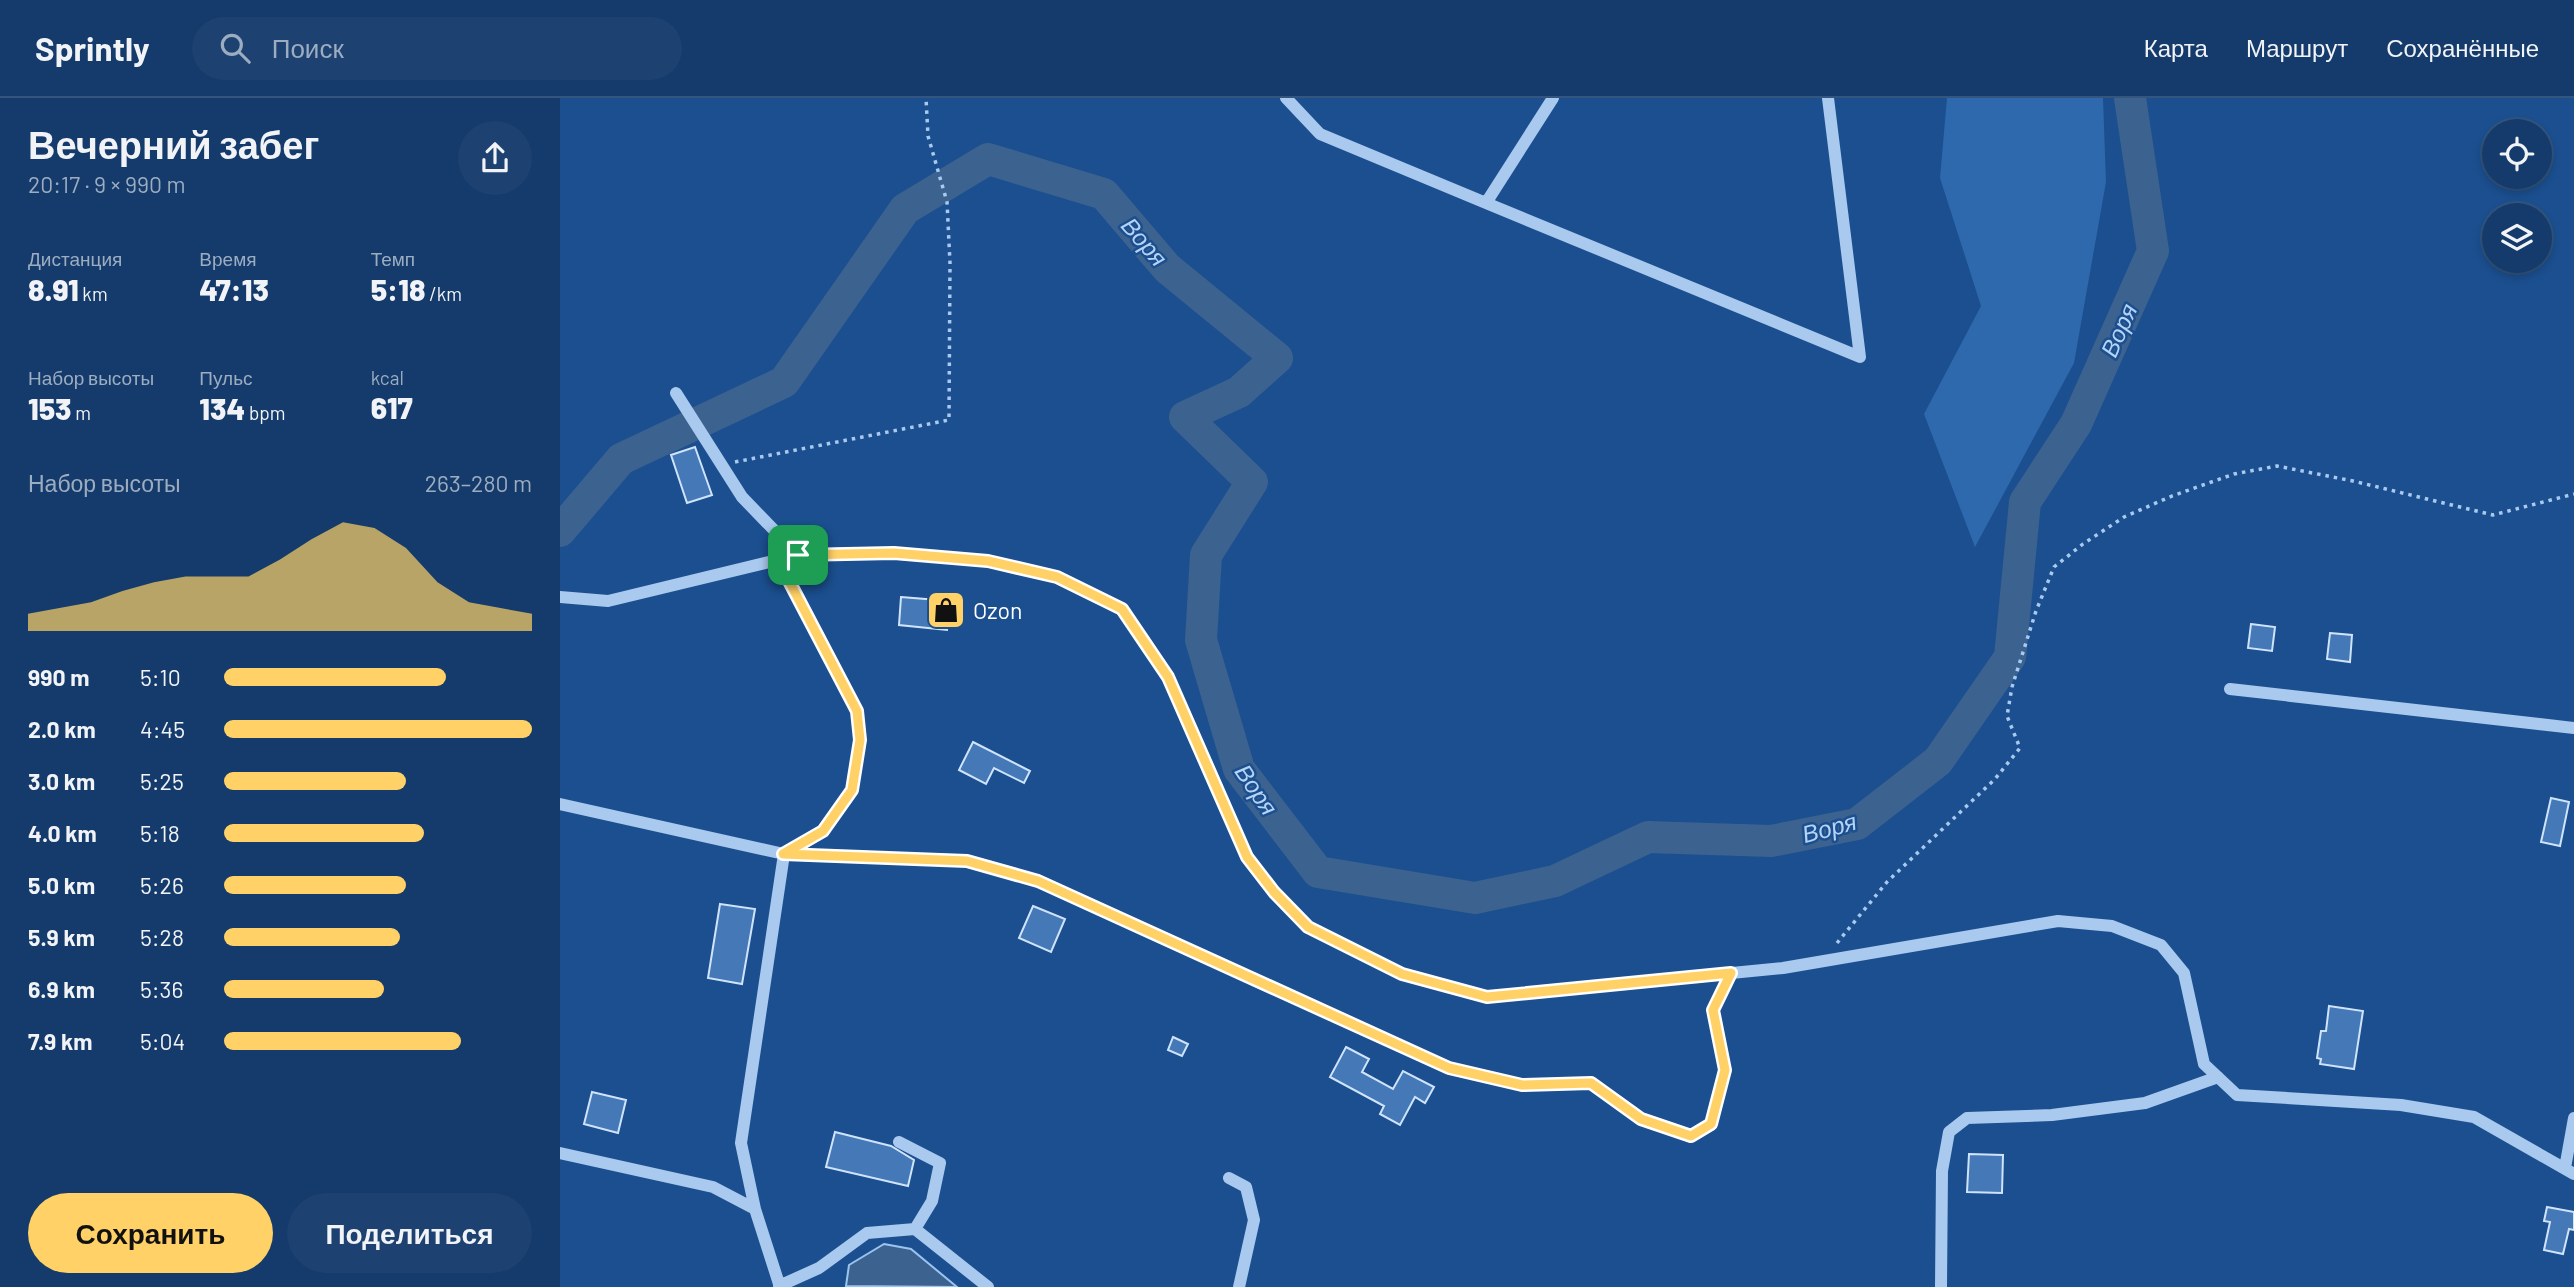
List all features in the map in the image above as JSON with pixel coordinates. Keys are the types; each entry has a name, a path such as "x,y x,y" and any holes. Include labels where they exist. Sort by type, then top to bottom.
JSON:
{"street":[{"path":"1286,98 1320,134 1860,357 1828,98"},
{"path":"1486,203 1553,98"},
{"path":"676,393 742,497 798,555"},
{"path":"560,597 608,601 798,555 894,553 988,561 1057,577 1122,609 1168,677 1247,857 1274,892 1308,927 1402,974 1487,997 1820,962 2058,921 2112,926 2161,945 2184,973 2204,1063 2237,1095 2400,1105 2474,1117 2569,1171 2574,1118"},
{"path":"778,560 857,711 860,740 852,790 823,831 783,854"},
{"path":"2230,689 2574,728"},
{"path":"560,804 783,854 967,861 1038,881 1449,1068 1522,1085 1591,1083 1641,1119 1691,1136 1711,1124 1725,1070 1713,1010 1731,973"},
{"path":"783,854 741,1143 755,1209 779,1286 819,1268 867,1233 915,1229 988,1287"},
{"path":"1941,1287 1942,1171 1949,1132 1967,1118 2052,1115 2144,1103 2218,1077"},
{"path":"899,1142 940,1163 932,1201 915,1229"},
{"path":"560,1153 713,1187 755,1209"},
{"path":"1229,1178 1246,1187 1254,1220 1239,1287"}],"path":[{"path":"723,464 949,421 950,262 947,202 928,136 926,98"},
{"path":"1820,962 1852,928 1888,882 1995,779 2020,748 2007,716 2012,687 2036,611 2054,567 2082,544 2124,517 2234,474 2277,467 2353,481 2493,515 2574,494"}],"shaded area":[{"path":"1947,98 2103,98 2106,182 2074,363 1975,547 1924,414 1981,306 1940,178"},
{"path":"884,1244 911,1249 957,1287 846,1286 849,1265"}],"building":[{"path":"695,447 712,495 687,503 671,455"},
{"path":"901,597 950,601 947,630 899,625"},
{"path":"2251,624 2275,627 2272,651 2248,648"},
{"path":"2330,633 2352,635 2350,662 2327,659"},
{"path":"973,742 1030,771 1024,783 994,768 986,784 959,770"},
{"path":"2551,798 2569,802 2560,846 2541,842"},
{"path":"720,904 755,909 742,984 708,978"},
{"path":"1033,906 1065,919 1051,952 1019,938"},
{"path":"2329,1006 2363,1011 2354,1069 2320,1064 2321,1059 2317,1058 2321,1031 2326,1031"},
{"path":"1173,1037 1188,1044 1182,1056 1168,1050"},
{"path":"1346,1047 1369,1059 1362,1072 1393,1089 1403,1071 1434,1087 1425,1103 1415,1097 1400,1125 1380,1114 1384,1106 1330,1077"},
{"path":"592,1092 626,1100 618,1133 584,1124"},
{"path":"835,1132 891,1146 914,1160 908,1186 826,1167"},
{"path":"1969,1154 2003,1155 2002,1193 1967,1192"},
{"path":"2547,1207 2574,1212 2574,1230 2569,1229 2563,1254 2544,1250 2550,1222 2544,1221"}],"waterway":[{"name":"Воря","path":"560,531 621,459 784,382 905,209 988,159 1104,194 1167,268 1277,358 1239,392 1185,417 1252,482 1206,555 1201,640 1239,769 1318,872 1475,898 1555,881 1648,837 1771,841 1857,824 1938,761 2010,657 2025,502 2076,424 2153,251 2130,98"}],"place":[{"name":"Ozon","path":"946,610"}],"route":[{"path":"894,553 988,561 1057,577 1122,609 1168,677 1247,857 1274,892 1308,927 1402,974 1487,997 1731,973 1713,1010 1725,1070 1711,1124 1691,1136 1641,1119 1591,1083 1522,1085 1449,1068 1038,881 967,861 783,854 823,831 852,790 860,740 857,711 778,560 798,555 894,553"}]}
